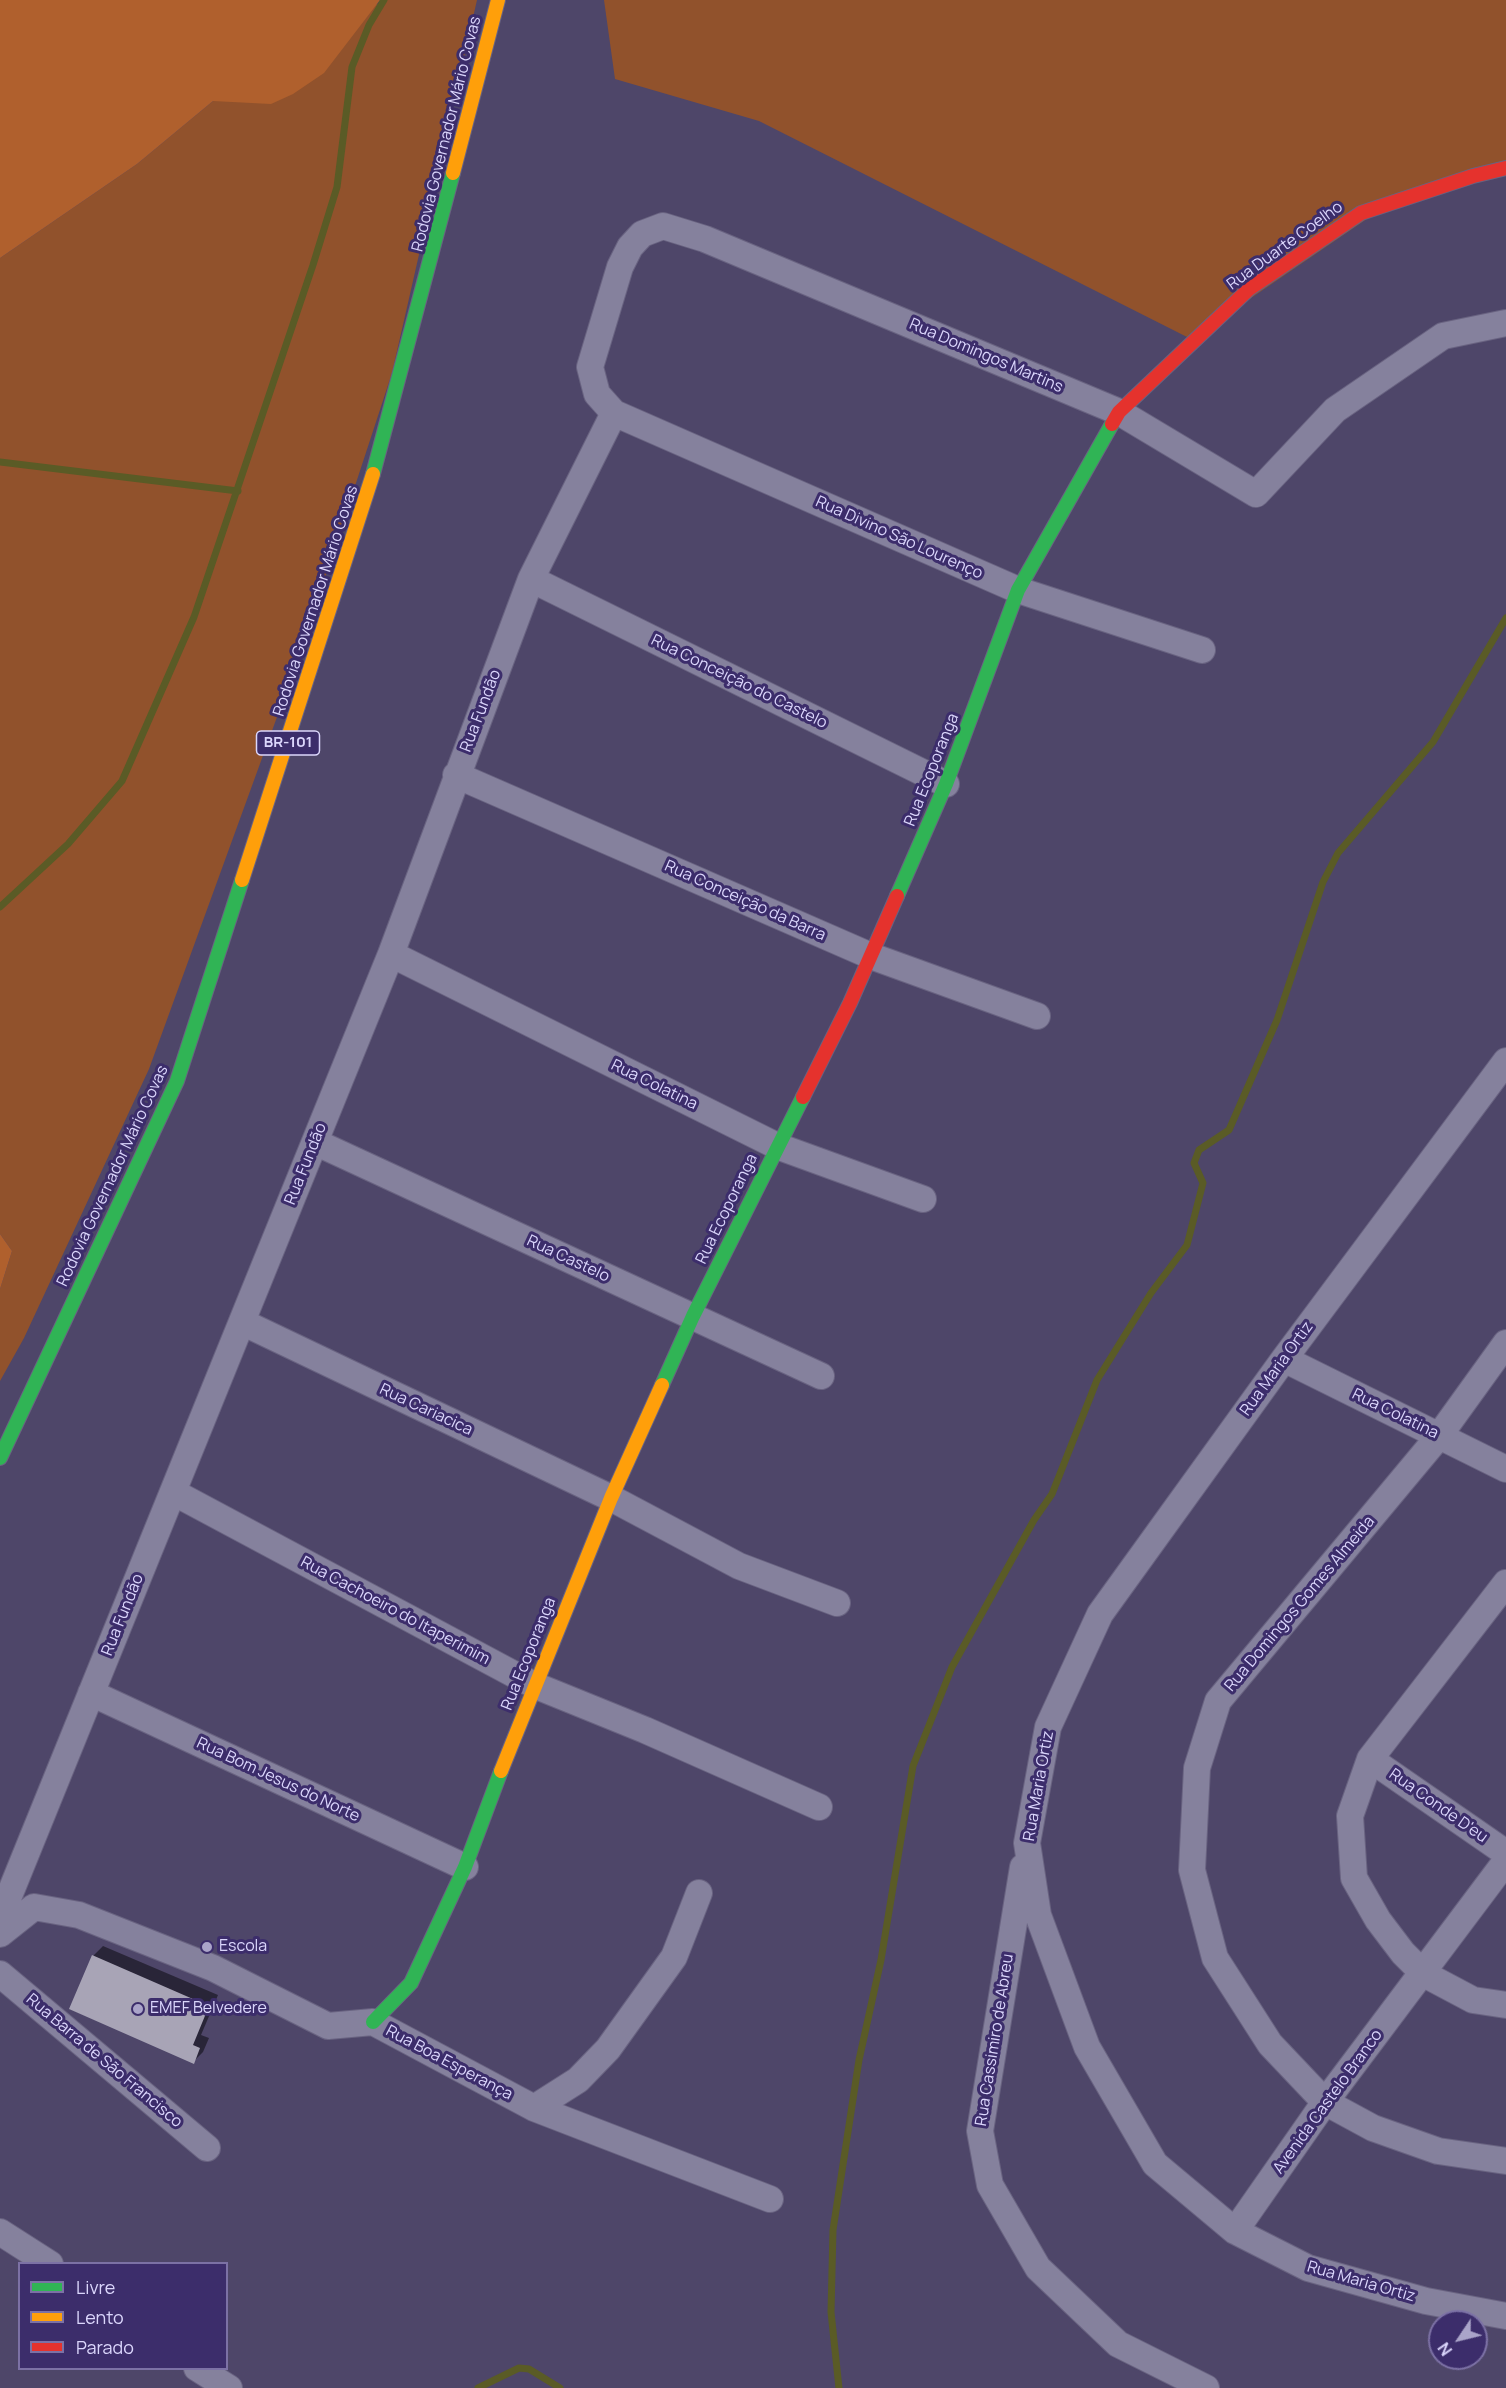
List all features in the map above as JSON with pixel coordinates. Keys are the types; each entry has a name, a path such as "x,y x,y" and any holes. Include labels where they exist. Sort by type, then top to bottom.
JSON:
{"street":[{"name":"Rodovia Governador Mário Covas","path":"0,1458 177,1081 382,447 498,0"},
{"name":"Rua Duarte Coelho","path":"1119,412 1249,289 1361,213 1473,176 1506,168"},
{"name":"Rua Domingos Martins","path":"609,408 597,394 590,367 620,267 630,247 642,234 663,226 705,239 1119,412 1256,494 1335,410 1443,336 1506,323"},
{"name":"Rua Fundão","path":"0,1918 391,954 531,579 609,408"},
{"name":"Rua Divino São Lourenço","path":"609,408 1018,590 1202,650"},
{"name":"Rua Ecoporanga","path":"373,2022 411,1983 465,1867 534,1685 611,1498 693,1316 850,1003 946,784 1018,590 1085,476 1119,412"},
{"name":"Rua Conceição do Castelo","path":"531,579 946,784"},
{"name":"Rua Conceição da Barra","path":"456,775 871,956 1037,1016"},
{"name":"Rua Colatina","path":"391,954 777,1146 923,1199"},
{"name":"Rua Maria Ortiz","path":"1506,1061 1284,1359 1100,1614 1048,1727 1027,1843 1038,1915 1087,2047 1155,2164 1235,2231 1308,2268 1426,2301 1506,2316"},
{"name":"Rua Castelo","path":"315,1142 821,1376"},
{"name":"Rua Cariacica","path":"242,1322 611,1498 739,1566 837,1604"},
{"name":"Rua Domingos Gomes Almeida","path":"1506,1343 1439,1436 1218,1701 1197,1768 1192,1870 1215,1958 1270,2044 1325,2102 1373,2128 1438,2151 1506,2161"},
{"name":"Rua Colatina","path":"1284,1359 1506,1469"},
{"name":"Rua Cachoeiro do Itaperimim","path":"172,1492 534,1685 645,1730 819,1807"},
{"path":"1506,1583 1370,1759 1350,1816 1354,1878 1378,1920 1424,1974 1473,2000 1506,2005"},
{"name":"Rua Bom Jesus do Norte","path":"91,1693 465,1867"},
{"name":"Rua Conde D'eu","path":"1370,1759 1506,1853"},
{"name":"Rua Cassimiro de Abreu","path":"1027,1843 980,2131 990,2186 1038,2268 1118,2344 1206,2388"},
{"name":"Avenida Castelo Branco","path":"1235,2231 1325,2102 1424,1974 1506,1861"},
{"path":"534,2108 578,2080 608,2049 674,1957 699,1893"},
{"name":"Rua Boa Esperança","path":"0,1934 34,1907 79,1915 213,1968 328,2026 373,2022 534,2108 770,2199"},
{"name":"Rua Barra de São Francisco","path":"0,1974 207,2148"},
{"path":"0,2232 47,2262"},
{"path":"200,2370 229,2388"}],"shaded area":[{"path":"0,0 380,0 324,73 293,94 271,104 213,101 137,164 0,258"},
{"path":"380,0 477,0 392,373 301,651 149,1069 24,1338 0,1381 0,1289 12,1251 0,1234 0,258 137,164 213,101 379,3"},
{"path":"604,0 1506,0 1506,169 1399,197 1191,339 759,121 615,79"},
{"path":"0,1234 12,1251 0,1289"}],"building":[{"path":"92,1955 209,2006 193,2045 200,2048 194,2064 69,2009"}],"waterway":[{"path":"0,907 68,844 122,781 194,617 313,265 337,187 352,67 369,25 384,0"},
{"path":"0,462 238,491"},
{"path":"839,2388 831,2312 833,2230 859,2060 881,1960 913,1766 952,1667 1034,1520 1052,1494 1097,1380 1151,1293 1187,1245 1203,1183 1194,1163 1199,1150 1229,1130 1277,1020 1323,882 1338,853 1433,742 1506,618"},
{"path":"478,2388 519,2368 529,2369 560,2388"}],"traffic: fast":[{"path":"373,474 453,173"},
{"path":"897,896 946,784 1018,590 1112,424"},
{"path":"0,1458 177,1081 242,880"},
{"path":"662,1385 693,1316 803,1097"},
{"path":"373,2022 411,1983 465,1867 501,1771"}],"traffic: slow":[{"path":"453,173 498,0"},
{"path":"242,880 373,474"},
{"path":"501,1771 611,1498 662,1385"}],"traffic: jam":[{"path":"1112,424 1119,412 1249,289 1361,213 1473,176 1506,168"},
{"path":"803,1097 850,1003 897,896"}],"place":[{"name":"Escola","path":"207,1947"},
{"name":"EMEF Belvedere","path":"138,2009"}]}
